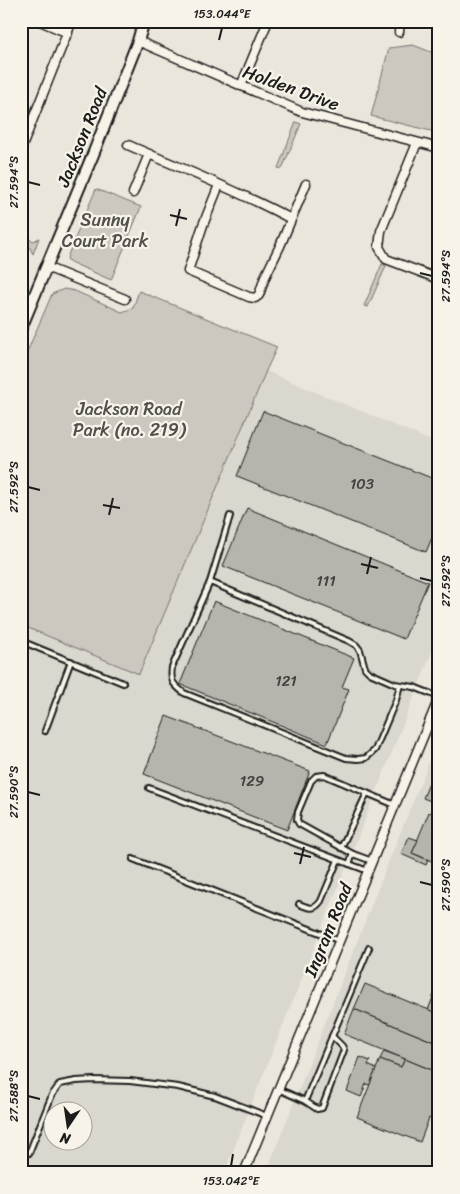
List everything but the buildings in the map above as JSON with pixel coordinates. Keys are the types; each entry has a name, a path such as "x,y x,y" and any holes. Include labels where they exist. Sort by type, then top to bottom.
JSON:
{"street":[{"path":"40,21 68,32"},
{"path":"21,149 72,21"},
{"name":"Jackson Road","path":"21,328 94,152 138,41 144,21"},
{"name":"Jackson Road","path":"138,41 149,21"},
{"path":"241,86 268,21"},
{"path":"399,32 400,21"},
{"name":"Holden Drive","path":"138,41 302,112 439,148"},
{"path":"417,143 381,231 379,247 386,259 439,279"},
{"path":"128,145 260,202 291,219"},
{"path":"133,193 149,154"},
{"path":"219,185 188,271 255,298 259,295 306,184"},
{"path":"46,267 124,299"},
{"name":"Ingram Road","path":"244,1173 439,698"}],"lane":[{"path":"230,516 210,582 172,667 170,678 174,686 184,693 346,758 358,759 366,758 375,750 396,700 400,685"},
{"path":"210,582 349,641 360,650 365,668 370,673 400,685 414,687 439,698"},
{"path":"21,641 123,683"},
{"path":"45,732 71,662"},
{"path":"372,861 341,848 299,824 297,820 298,812 311,781 316,776 324,775 395,805"},
{"path":"149,788 368,871"},
{"path":"341,848 367,793"},
{"path":"349,864 353,854"},
{"path":"133,859 340,941"},
{"path":"298,904 310,908 318,905 338,860"},
{"path":"305,1101 369,948"},
{"path":"278,1090 305,1101 317,1109 321,1109 344,1050 332,1036"},
{"path":"29,1153 52,1095 60,1084 76,1081 130,1081 178,1087 214,1096 267,1116"}],"shaded area":[{"path":"266,371 439,444 439,634 224,1173 21,1173 21,625 139,674"},
{"path":"439,738 439,1173 266,1173 392,853"}],"green space":[{"path":"413,45 439,55 439,133 371,116 389,48"},
{"path":"296,122 301,124 282,169 278,168"},
{"name":"Sunny Court Park","path":"96,189 141,207 111,280 67,259"},
{"path":"21,236 34,241 39,238 33,254 30,248 21,244"},
{"path":"382,264 386,266 368,307 364,306"},
{"name":"Jackson Road Park (no. 219)","path":"64,289 75,291 122,312 133,308 139,291 277,347 139,674 21,625 21,366 52,294"}]}
